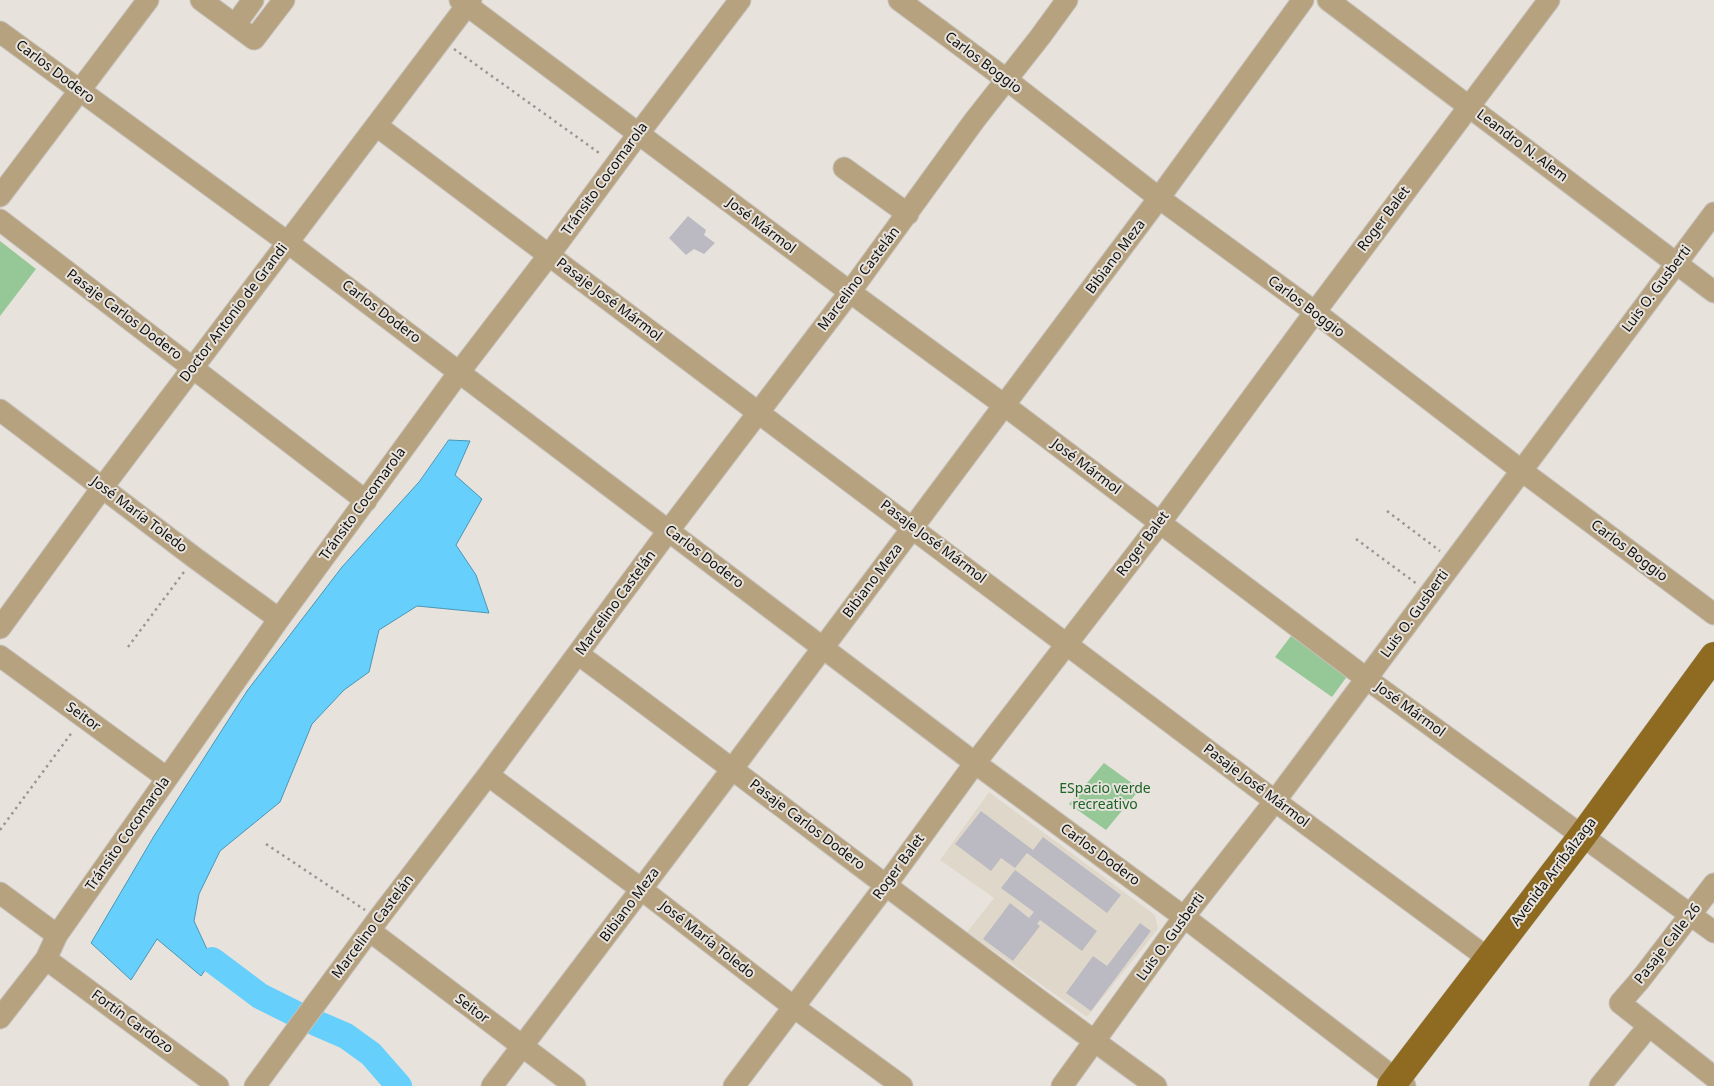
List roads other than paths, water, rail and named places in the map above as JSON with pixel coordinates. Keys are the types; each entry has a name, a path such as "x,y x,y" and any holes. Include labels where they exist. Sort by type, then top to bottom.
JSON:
{"main road":[{"name":"Avenida Arribálzaga","path":"1398,1084 1714,656"}],"street":[{"path":"0,196 148,0"},
{"path":"201,0 254,39 284,0"},
{"path":"235,25 253,0"},
{"name":"Tránsito Cocomarola","path":"0,1018 46,959 57,936 167,778 460,371 740,0"},
{"name":"Carlos Boggio","path":"899,0 1007,80 1159,198 1315,312 1522,471 1714,614"},
{"name":"Marcelino Castelán","path":"255,1086 669,530 850,292 974,121 1067,0"},
{"name":"Bibiano Meza","path":"492,1086 733,768 1159,198 1303,0"},
{"name":"Leandro N. Alem","path":"1328,0 1714,292"},
{"name":"Roger Balet","path":"734,1086 886,885 975,763 1160,523 1315,312 1549,0"},
{"name":"José Mármol","path":"466,2 850,292 1004,405 1367,678 1714,932"},
{"name":"Doctor Antonio de Grandi","path":"0,628 102,488 442,40 466,2"},
{"name":"Carlos Dodero","path":"0,32 288,242 460,371 975,763 1184,917 1398,1084"},
{"name":"Pasaje José Mármol","path":"377,126 913,527 1275,801 1489,959"},
{"path":"844,168 908,214"},
{"name":"Luis O. Gusberti","path":"1062,1086 1184,917 1275,801 1714,214"},
{"name":"Pasaje Carlos Dodero","path":"0,220 366,501"},
{"name":"José María Toledo","path":"0,410 279,620"},
{"name":"Pasaje Carlos Dodero","path":"578,654 1156,1086"},
{"name":"Seitor","path":"0,656 167,778"},
{"name":"José María Toledo","path":"488,775 897,1085"},
{"name":"Pasaje Calle 26","path":"1648,1027 1620,1003 1714,884"},
{"path":"0,893 57,936"},
{"name":"Seitor","path":"374,925 522,1047 575,1086"},
{"name":"Fortín Cardozo","path":"46,959 218,1086"},
{"path":"1600,1086 1648,1027 1714,1077"}],"water":[{"path":"449,440 470,441 455,475 482,499 456,545 476,575 489,613 417,606 379,630 369,672 344,690 312,724 280,802 220,851 199,894 194,921 212,960 201,976 157,939 131,980 91,943 154,836 247,691 342,567 419,482"}],"waterway":[{"path":"212,960 260,996 294,1013"},
{"path":"316,1023 346,1036 371,1054 399,1086"}],"park label":[{"name":"ESpacio verde recreativo","path":"1105,798"}]}
